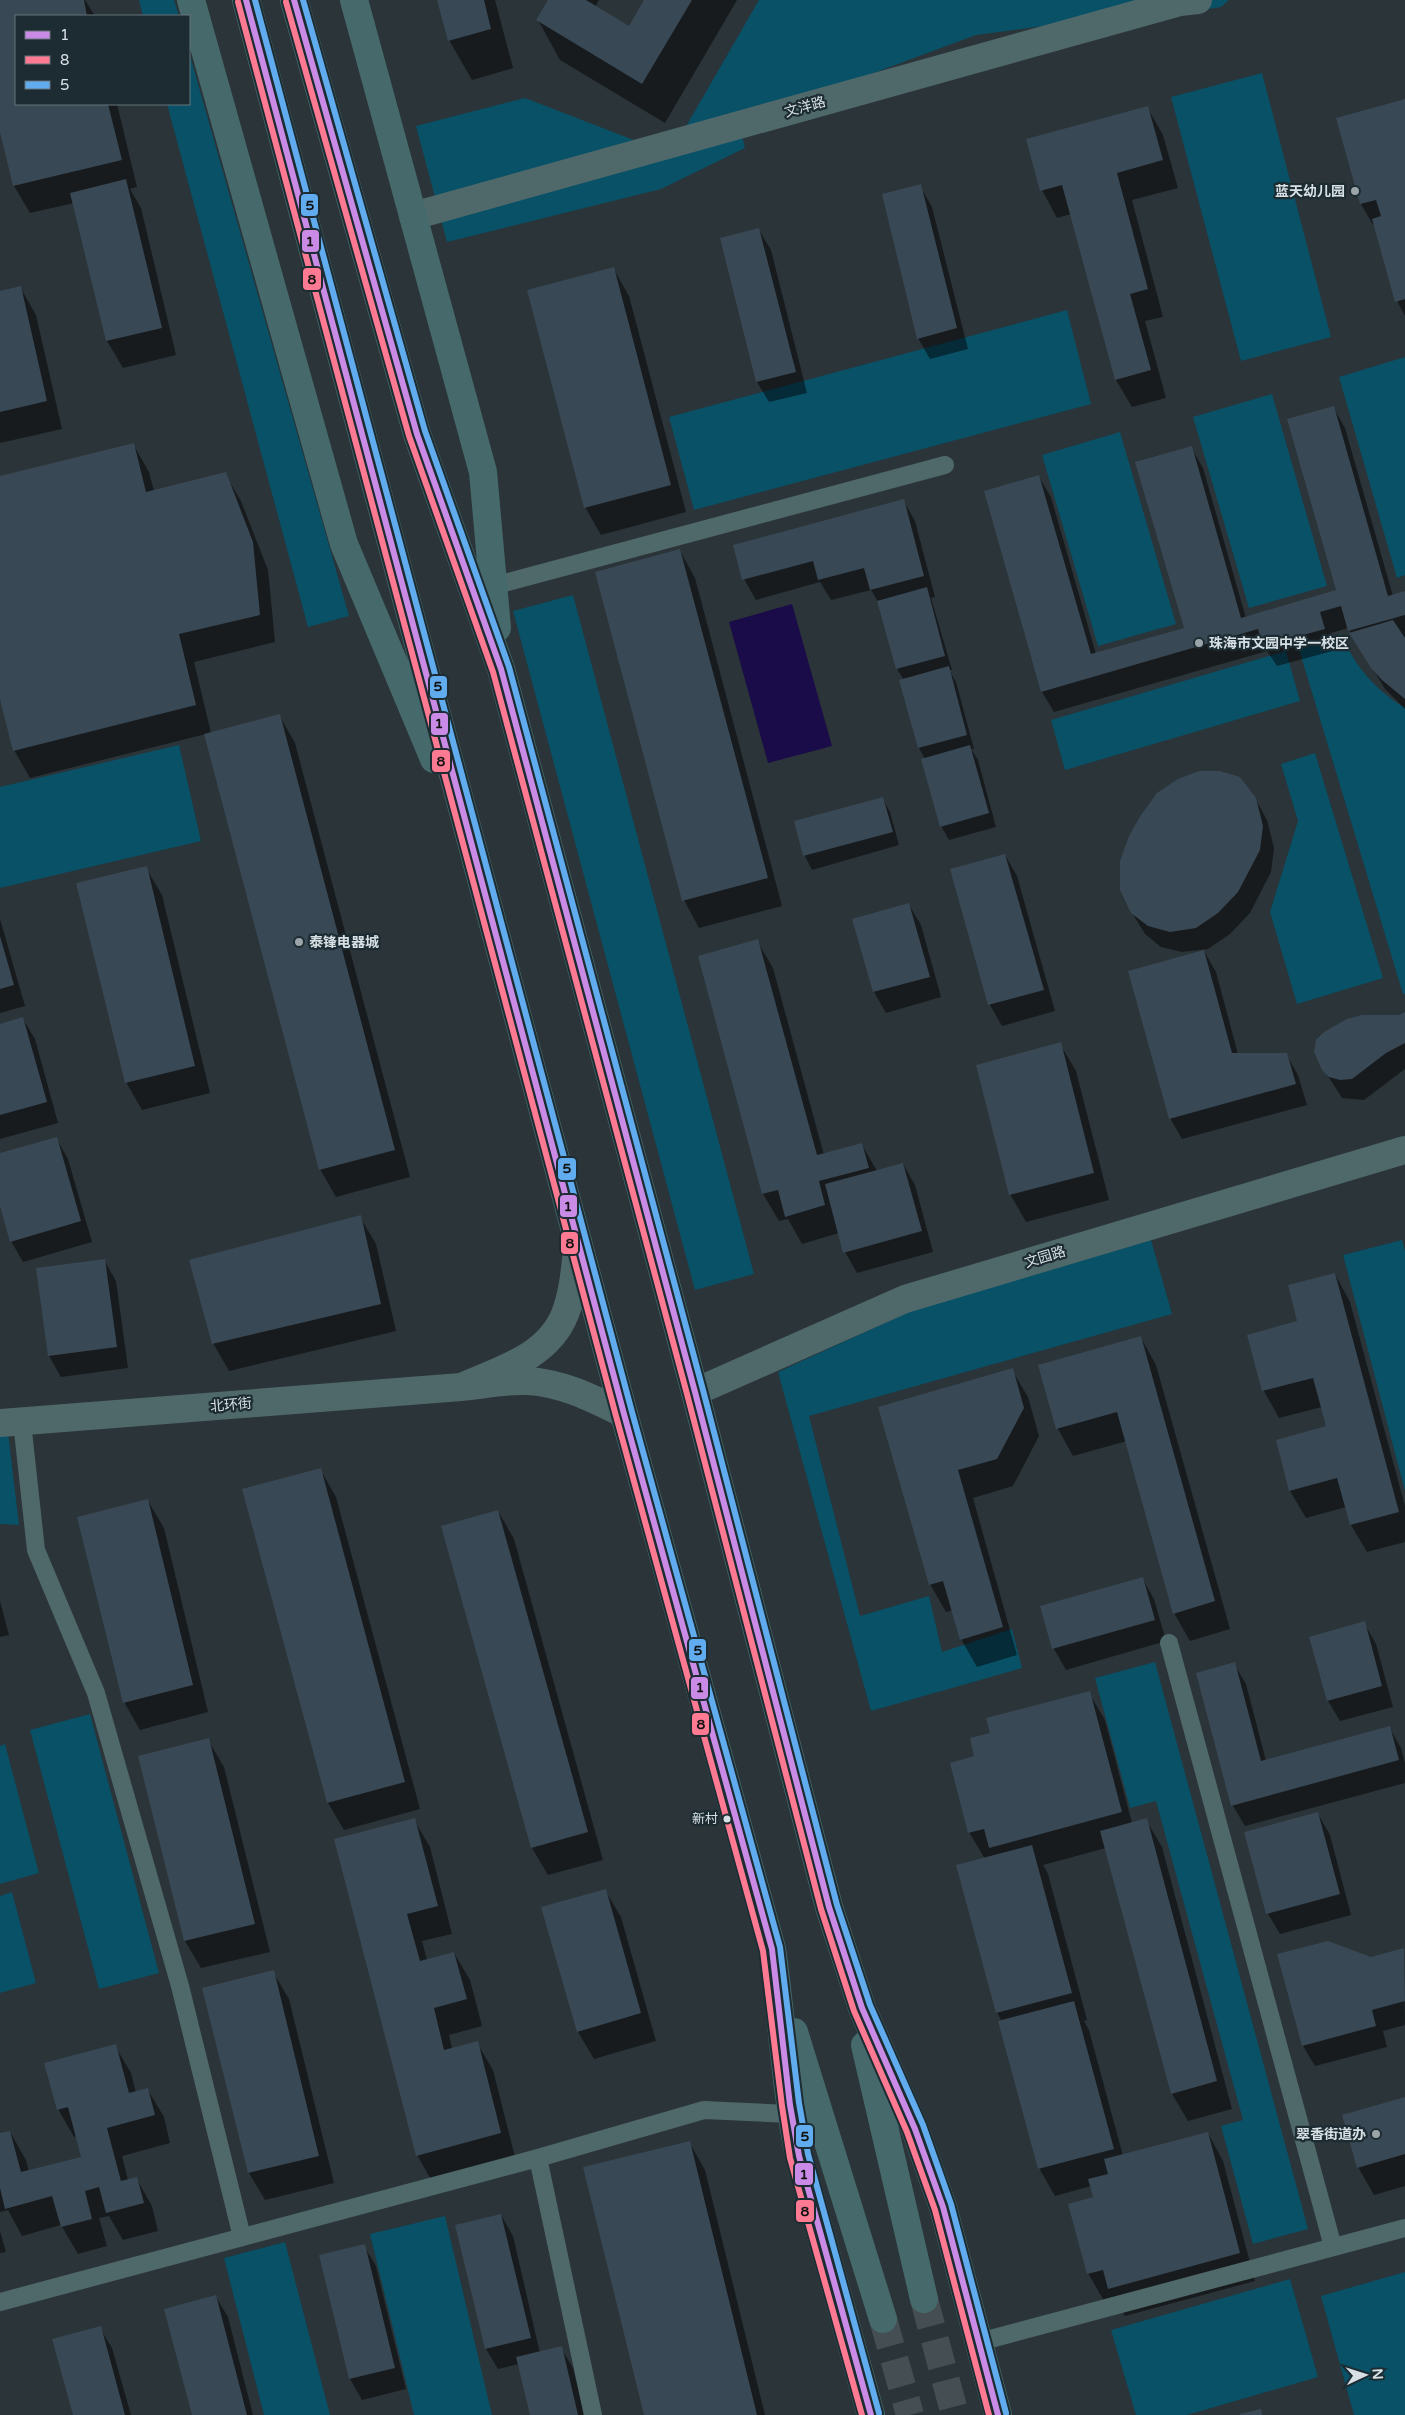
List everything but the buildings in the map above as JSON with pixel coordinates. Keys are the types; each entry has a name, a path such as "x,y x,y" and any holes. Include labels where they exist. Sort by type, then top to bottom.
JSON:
{"main road":[{"path":"191,0 344,544 472,847"},
{"path":"246,0 624,1414 806,2074 840,2177 883,2319"},
{"path":"294,0 417,434 501,669 695,1392 830,1907 862,2008 915,2129 940,2199 998,2415"},
{"path":"354,0 483,472 501,669"},
{"path":"363,0 364,39"},
{"path":"772,1949 782,2013 790,2114 799,2156 871,2415"},
{"path":"846,1961 924,2299"}],"street":[{"name":"文洋路","path":"413,216 1171,5 1198,0"},
{"name":"文园路","path":"695,1392 905,1298 1405,1150"},
{"name":"北环街","path":"461,1387 519,1361 544,1344 564,1315 572,1290 578,1242"},
{"name":"北环街","path":"11,1423 526,1381 542,1383 592,1398 624,1414"}],"lane":[{"path":"493,586 944,465"},
{"path":"11,1423 36,1550 96,1693 180,1986 242,2237"},
{"path":"1169,1643 1333,2247"},
{"path":"0,2302 538,2158 704,2110 790,2114"},
{"path":"538,2158 593,2415"},
{"path":"979,2342 1405,2228"}],"shaded area":[{"path":"139,0 174,0 179,15 143,15"},
{"path":"759,0 1229,0 1221,7 1070,32 1051,25 976,35 739,123 745,148 661,189 447,242 416,126 525,98 670,154"},
{"path":"190,56 349,616 308,627 167,105 190,105"},
{"path":"1262,73 1331,337 1241,361 1171,97"},
{"path":"1067,310 1091,404 694,510 669,417"},
{"path":"1405,357 1405,575 1397,578 1339,377"},
{"path":"1272,394 1327,586 1249,608 1193,417"},
{"path":"1120,432 1176,624 1098,646 1042,455"},
{"path":"573,595 754,1274 695,1290 513,611"},
{"path":"792,604 832,746 768,763 729,622"},
{"path":"1341,634 1359,667 1375,685 1405,708 1405,994 1403,994 1298,646"},
{"path":"1286,651 1300,701 1065,770 1051,720"},
{"path":"179,745 201,841 0,888 0,787"},
{"path":"1315,753 1383,978 1297,1004 1270,912 1298,821 1281,764"},
{"path":"1151,1240 1172,1314 809,1416 860,1616 929,1596 942,1652 1012,1629 1022,1668 871,1711 778,1372 913,1310"},
{"path":"1402,1240 1405,1251 1405,1491 1343,1255"},
{"path":"8,1432 19,1525 0,1524 0,1433"},
{"path":"1155,1662 1308,2229 1253,2244 1221,2126 1243,2120 1156,1801 1130,1808 1095,1678"},
{"path":"90,1714 159,1973 99,1989 30,1730"},
{"path":"5,1744 39,1873 0,1884 0,1746"},
{"path":"12,1892 36,1983 0,1993 0,1896"},
{"path":"445,2216 492,2415 414,2415 370,2234"},
{"path":"285,2242 330,2415 264,2415 224,2258"},
{"path":"1405,2272 1405,2415 1354,2415 1321,2296"},
{"path":"1290,2279 1318,2377 1187,2415 1136,2415 1111,2330"}],"tunnel":[{"path":"924,2299 955,2415"},
{"path":"883,2319 910,2415"}],"transit line":[{"name":"1","path":"246,0 624,1414 772,1949 790,2105 799,2156 871,2415"},
{"name":"5","path":"255,0 632,1412 780,1947 799,2103 808,2154 879,2413"},
{"name":"1","path":"294,0 417,434 501,669 695,1392 829,1907 862,2008 915,2129 943,2207 998,2415"},
{"name":"5","path":"303,0 425,431 509,667 703,1390 837,1905 870,2005 923,2125 951,2204 1006,2413"},
{"name":"8","path":"238,2 616,1416 763,1951 790,2158 862,2415"},
{"name":"8","path":"286,2 409,436 493,672 687,1394 821,1909 854,2011 907,2132 935,2210 989,2415"}],"place":[{"name":"蓝天幼儿园","path":"1355,191"},
{"name":"珠海市文园中学一校区","path":"1199,643"},
{"name":"泰锋电器城","path":"299,942"},
{"name":"新村","path":"727,1819"},
{"name":"翠香街道办","path":"1376,2134"}]}
